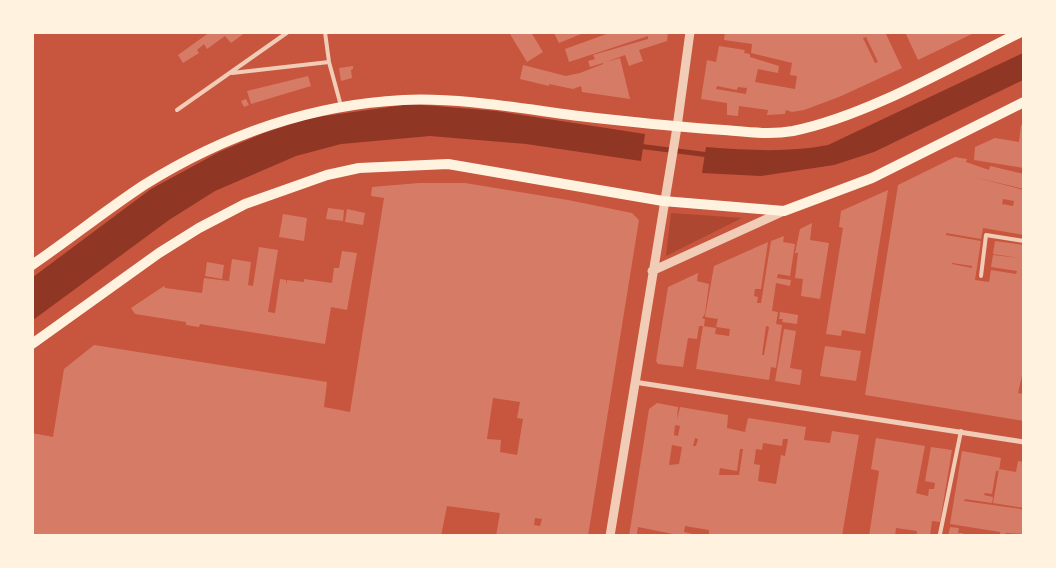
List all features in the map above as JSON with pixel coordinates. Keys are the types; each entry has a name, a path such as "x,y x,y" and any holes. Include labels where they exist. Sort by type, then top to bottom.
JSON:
{"main road":[{"path":"32,266 143,186 187,160 235,137 283,119 341,106 404,100 457,103 676,126 765,133 791,131 878,102 1021,32"},
{"path":"32,344 159,253 198,228 245,204 335,174 359,168 448,164 663,201 784,211 872,178 1024,102"}],"street":[{"path":"610,536 663,201 674,143 690,32"},
{"path":"652,272 784,211"},
{"path":"634,382 1024,442"}],"lane":[{"path":"177,110 288,32"},
{"path":"325,32 329,62 341,106"},
{"path":"230,74 329,62"},
{"path":"981,276 986,235 1024,241"},
{"path":"940,534 961,431"}],"shaded area":[{"path":"1023,53 1023,80 874,152 834,165 761,176 702,173 706,147 782,150 828,145"},
{"path":"411,104 496,111 645,134 641,161 526,144 430,136 341,144 296,156 215,191 169,220 33,320 33,277 151,189 219,152 264,133 310,118"},
{"path":"671,213 742,218 666,256"}],"building":[{"path":"210,32 246,32 231,43 225,36 207,49 204,44 197,50 199,53 183,63 178,55"},
{"path":"512,32 531,32 543,52 527,62 510,34"},
{"path":"556,32 586,32 559,43 554,33"},
{"path":"612,32 668,32 667,41 639,50 643,61 629,66 625,55 606,62 620,58 630,99 582,92 581,86 573,89 549,84 549,86 520,79 523,65 566,76 603,64 590,67 588,61 595,59 593,55 648,39 648,36 569,62 565,49"},
{"path":"725,32 885,32 902,68 839,97 804,110 792,112 786,110 785,114 767,115 768,110 739,106 738,116 727,115 727,103 701,99 707,60 716,62 719,46 745,50 744,53 750,54 750,57 779,66 778,73 758,69 755,82 795,89 797,76 790,75 792,63 751,53 752,44 724,40","holes":["866,37 878,62 875,63 863,38","717,86 737,90 738,87 747,88 746,94 716,89"]},
{"path":"905,32 976,32 918,60"},
{"path":"353,66 351,70 352,78 341,81 339,68"},
{"path":"308,76 311,86 251,104 247,91"},
{"path":"246,99 249,105 244,107 241,101"},
{"path":"1024,124 1024,168 974,160 975,147 995,138 1019,142 1021,125"},
{"path":"955,157 967,159 966,162 989,170 990,166 1024,174 1024,189 974,177 1024,190 1024,235 983,228 981,239 946,233 946,235 981,241 975,280 989,282 991,270 1016,274 1017,271 991,267 993,255 1020,258 993,254 995,241 1024,245 1024,367 1018,393 1024,394 1024,421 865,395 898,185","holes":["1003,199 1014,201 1013,206 1002,204","952,264 972,266 972,268"]},
{"path":"419,183 465,183 632,213 639,220 588,536 496,536 500,513 447,506 441,536 32,536 32,433 53,437 64,369 94,345 327,382 324,407 350,412 384,198 371,196 372,187","holes":["493,398 520,402 517,418 523,419 517,455 500,452 501,440 487,439","535,518 542,519 540,526 534,525"]},
{"path":"888,190 865,334 842,330 841,336 826,334 843,228 839,227 841,211"},
{"path":"328,208 344,210 343,221 326,219"},
{"path":"347,209 365,213 363,225 345,222"},
{"path":"283,214 307,218 304,241 279,237"},
{"path":"812,223 810,240 829,243 820,299 801,296 803,279 795,278 798,253 795,253 800,229"},
{"path":"784,236 783,242 795,244 790,276 778,274 777,278 791,280 790,286 776,283 772,311 778,312 776,324 782,325 776,368 771,367 769,380 696,369 703,326 716,328 715,334 729,336 730,329 716,327 718,319 705,317 714,266 768,242 761,289 755,289 754,296 758,297 757,303 761,303 771,241","holes":["766,326 769,327 764,355 762,355"]},
{"path":"259,247 278,250 268,312 275,313 280,279 286,280 286,285 287,280 304,282 304,279 332,283 334,268 339,268 342,251 357,253 347,310 331,307 325,344 200,324 199,327 186,325 186,322 135,314 131,308 164,286 165,288 202,293 204,278 229,281 232,259 251,262 248,285 253,286"},
{"path":"207,262 224,265 222,279 205,276"},
{"path":"698,273 697,281 709,284 705,314 702,318 705,319 704,326 699,326 697,339 688,338 683,367 658,364 656,361 668,287"},
{"path":"780,312 798,315 797,324 782,322 783,319 779,319"},
{"path":"784,329 796,331 790,368 802,370 800,385 775,381"},
{"path":"825,346 861,351 856,381 820,376"},
{"path":"657,403 678,407 677,420 680,407 728,415 727,428 745,432 748,418 806,427 804,440 830,443 832,431 859,435 842,536 709,536 709,530 685,526 684,532 701,536 683,536 638,527 637,534 642,536 629,536 649,409","holes":["675,425 680,426 678,436 674,435","695,438 698,439 696,446 693,446","783,439 788,439 785,456 781,455 776,484 758,481 760,465 754,464 756,449 762,450 763,443 782,446","672,445 682,447 679,464 669,465","740,449 743,449 739,475 719,475 720,468 737,471"]},
{"path":"876,438 925,446 916,493 928,496 929,489 934,489 935,483 925,481 931,447 952,450 940,522 932,521 930,536 916,536 917,531 896,528 895,536 869,536 879,471 871,469"},
{"path":"962,451 1001,458 999,471 996,471 992,494 985,493 984,495 993,497 992,503 965,499 964,501 1021,509 1024,511 1024,534 1006,533 1005,536 1000,535 1000,532 950,524"},
{"path":"1018,461 1024,462 1024,508 993,503 999,469 1016,472"},
{"path":"950,527 959,528 958,533 963,533 963,536 948,536"}],"waterway":[{"path":"638,146 709,155"}]}
